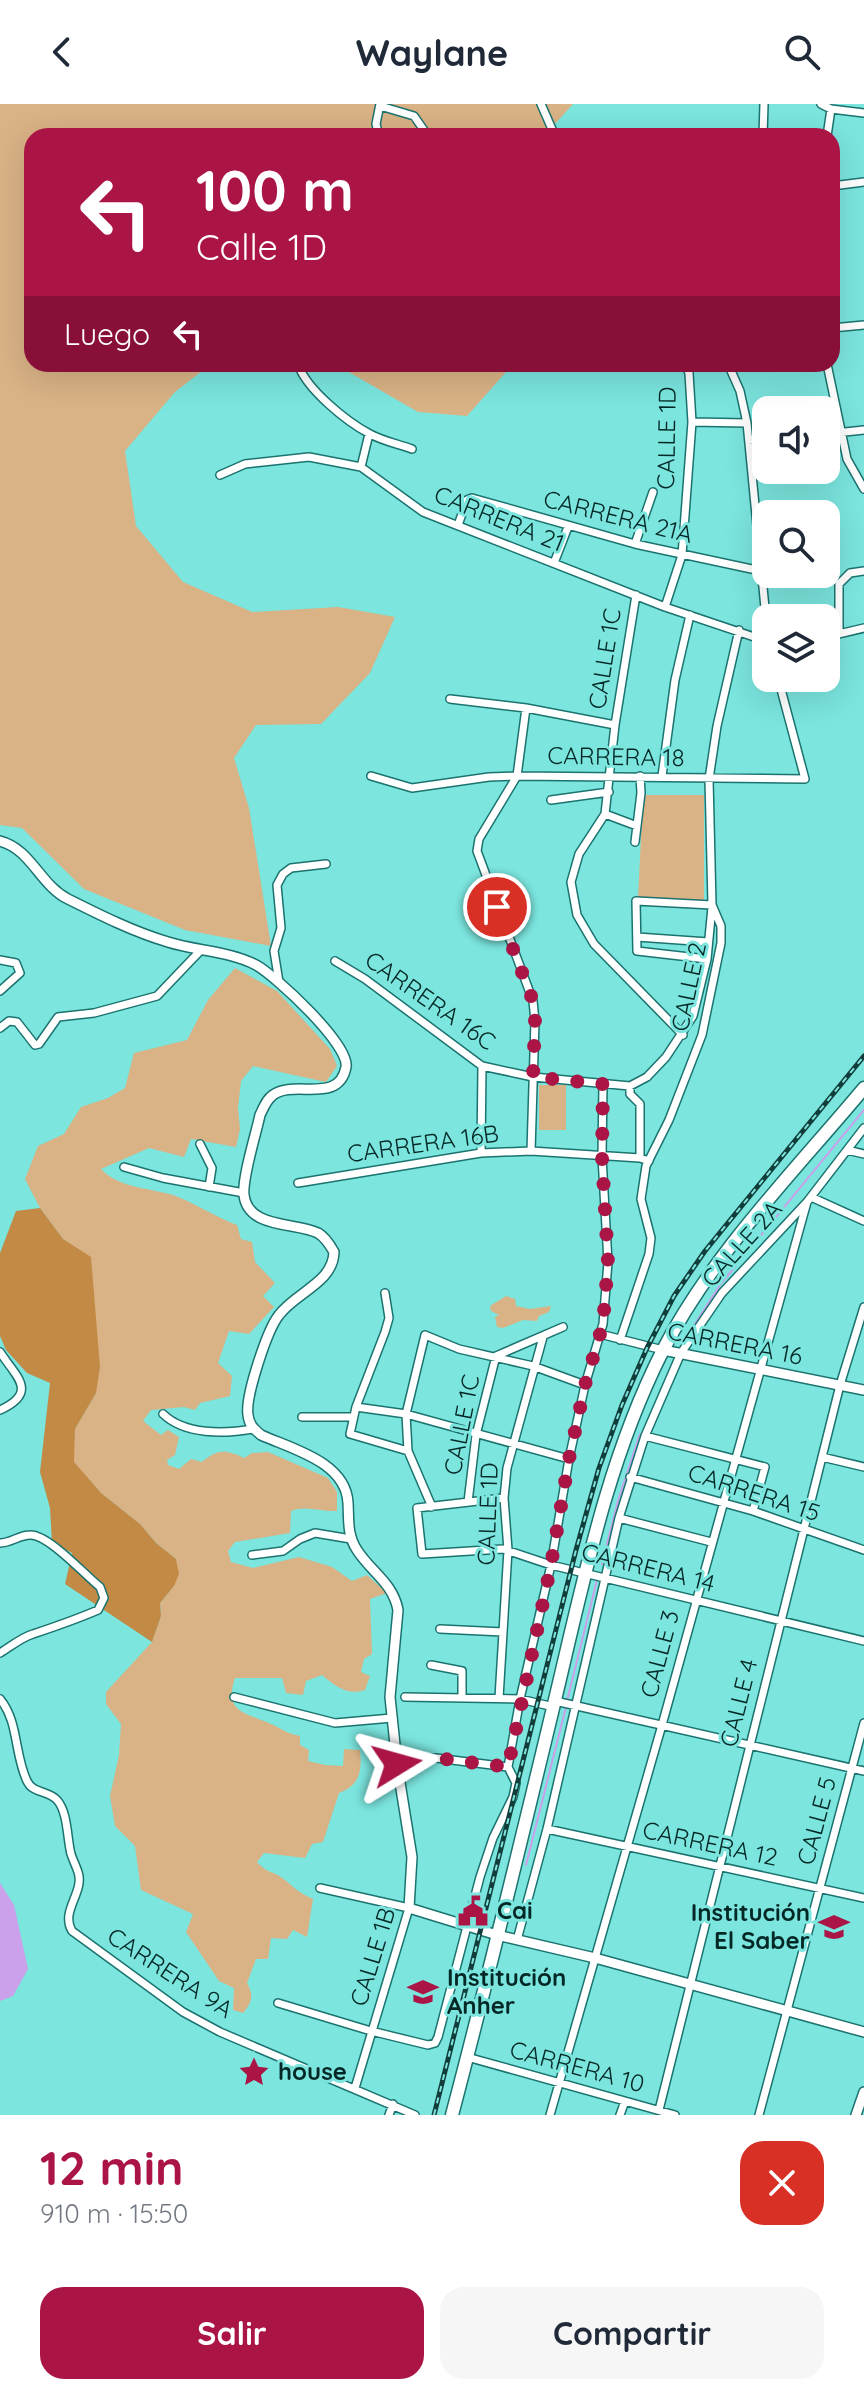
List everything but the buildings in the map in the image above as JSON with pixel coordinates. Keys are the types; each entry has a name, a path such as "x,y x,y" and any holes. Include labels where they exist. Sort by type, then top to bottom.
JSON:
{"main road":[{"path":"452,2115 497,1935 564,1704 596,1576 618,1456 637,1405 674,1352 701,1287 864,1088"}],"street":[{"path":"541,104 552,128"},
{"path":"763,128 764,104"},
{"path":"821,104 831,109 864,113"},
{"path":"377,128 380,105 414,116 422,128"},
{"path":"828,128 831,109"},
{"path":"840,185 864,182"},
{"path":"840,327 864,325"},
{"path":"301,372 325,401 369,434 412,449"},
{"name":"CALLE 1D","path":"665,607 682,555 692,422 689,372"},
{"path":"732,372 740,391 747,423 754,500"},
{"path":"829,372 847,459 864,489"},
{"path":"692,422 747,423"},
{"path":"841,432 864,430"},
{"path":"361,467 369,434"},
{"name":"CARRERA 21","path":"220,475 245,464 309,457 361,467 423,512 665,607 752,635"},
{"path":"635,544 653,492"},
{"name":"CARRERA 21A","path":"458,525 467,500 472,498 568,527 752,569"},
{"path":"554,563 568,527"},
{"path":"839,604 839,584 850,573 864,571"},
{"name":"CALLE 1C","path":"605,814 615,725 636,595"},
{"path":"662,776 675,680 690,615"},
{"path":"840,632 864,628"},
{"name":"CALLE 2","path":"620,1340 649,1254 651,1238 641,1199 649,1161 669,1120 702,1035 721,943 721,926 712,905 709,779 717,726 739,630"},
{"name":"CARRERA 18","path":"371,776 412,788 517,776 805,779 782,692"},
{"path":"450,699 526,708 615,725"},
{"path":"526,708 517,776 479,839 477,851 533,1001 531,1151"},
{"path":"635,842 640,776"},
{"path":"551,800 609,792"},
{"path":"637,826 605,814 574,866 571,882 574,907 594,944 683,1035"},
{"path":"0,841 22,853 53,889 65,898 142,933 254,964 279,982 340,1047 345,1057 346,1067 340,1081 332,1087 283,1090 265,1103 260,1115 244,1193 247,1206 263,1219 317,1233 329,1242 334,1252 330,1270 293,1299 277,1317 258,1364 247,1406 253,1429"},
{"path":"279,982 274,951 281,917 277,885 291,868 326,864"},
{"path":"640,1158 640,1104 629,1092 630,1086 647,1077 683,1035 698,1001 707,959 712,905 636,901 637,951 707,959"},
{"path":"637,937 708,942"},
{"path":"0,1028 9,1021 17,1022 35,1045 39,1044 58,1017 94,1013 157,996 200,951"},
{"path":"0,960 16,963 20,973 0,991"},
{"name":"CARRERA 16C","path":"335,961 365,979 482,1066 533,1077 630,1086"},
{"path":"481,1153 482,1066"},
{"path":"278,2003 428,2045 435,2043 438,2037 493,1838 513,1797 516,1783 508,1767 520,1699 551,1565 585,1385 603,1324 608,1262 602,1157 603,1084"},
{"name":"CALLE 2A","path":"517,1940 547,1829 564,1704 596,1576 619,1518 630,1477 674,1352 722,1293 809,1199 864,1128"},
{"path":"200,1144 212,1168 209,1187"},
{"path":"847,1150 864,1154"},
{"name":"CARRERA 16B","path":"298,1183 481,1153 531,1151 649,1161"},
{"path":"124,1167 163,1178 244,1193"},
{"path":"809,1199 864,1221"},
{"name":"CALLE 3","path":"550,2115 809,1199"},
{"path":"385,1293 389,1318 356,1407 350,1434 408,1451"},
{"name":"CALLE 4","path":"659,2110 803,1529 840,1385 864,1307"},
{"path":"496,1356 563,1327"},
{"name":"CARRERA 16","path":"600,1334 864,1390"},
{"path":"504,1498 432,1507 408,1451 406,1414 425,1335 459,1349 533,1366 585,1385"},
{"name":"CALLE 1D","path":"499,1698 508,1550 504,1498 512,1445 543,1337"},
{"path":"0,1352 21,1381 21,1395 14,1404 0,1410"},
{"name":"CALLE 1C","path":"468,1502 476,1435 496,1356"},
{"path":"356,1407 406,1414 569,1459"},
{"path":"163,1414 176,1424 222,1433 253,1429 320,1462 338,1475 346,1487 351,1539 315,1533 283,1551 252,1555"},
{"path":"302,1417 353,1417"},
{"path":"645,1436 765,1467 753,1511"},
{"path":"822,1457 864,1467"},
{"name":"CARRERA 15","path":"630,1477 722,1501 864,1550"},
{"name":"CARRERA 14","path":"432,1507 417,1508 422,1554 508,1550 551,1565 864,1641"},
{"path":"619,1518 711,1542"},
{"path":"0,1543 27,1534 45,1540 100,1587 104,1598 98,1610 59,1623 48,1631 31,1634 0,1653"},
{"name":"CALLE 1B","path":"351,1539 358,1552 388,1585 398,1610 390,1697 412,1857 409,1908 355,2088"},
{"path":"440,1629 503,1632"},
{"path":"431,1665 462,1671 462,1698"},
{"path":"234,1697 335,1723 392,1718"},
{"path":"405,1697 499,1698 564,1704 864,1771"},
{"name":"CARRERA 9A","path":"0,1699 13,1719 15,1747 28,1784 34,1790 53,1796 60,1803 71,1857 80,1881 68,1916 72,1931 195,2018 220,2032 415,2115"},
{"name":"CALLE 5","path":"759,2115 864,1723"},
{"path":"397,1764 436,1758 508,1767"},
{"name":"CARRERA 12","path":"547,1829 864,1898"},
{"path":"320,1888 409,1908 467,1927 595,1958 864,2032"},
{"name":"CARRERA 10","path":"467,2057 675,2115"},
{"path":"856,2115 864,2092"},
{"path":"620,2115 625,2101"},
{"path":"389,2115 393,2104"}],"shaded area":[{"path":"0,104 573,104 551,128 24,128 24,372 201,372 175,392 125,451 136,526 183,582 252,612 338,607 395,617 370,673 321,724 256,725 234,758 249,808 271,946 185,930 84,889 22,828 0,825"},
{"path":"349,372 506,372 467,416 418,412"},
{"path":"643,795 704,795 704,900 638,899"},
{"path":"235,968 277,991 330,1049 337,1066 326,1082 253,1066 241,1081 238,1108 240,1129 236,1147 191,1139 184,1157 149,1148 101,1169 116,1180 173,1195 237,1225 241,1239 252,1242 255,1262 275,1283 263,1296 274,1307 249,1334 229,1331 218,1363 232,1376 230,1396 200,1403 195,1410 184,1407 151,1410 143,1421 161,1435 168,1430 179,1437 175,1455 167,1460 168,1465 179,1469 191,1459 202,1462 222,1452 244,1458 252,1453 268,1452 328,1478 337,1492 337,1511 291,1511 290,1533 235,1542 228,1551 231,1562 253,1568 299,1557 332,1567 352,1581 367,1575 387,1593 370,1599 372,1654 364,1659 361,1672 370,1676 365,1690 347,1691 322,1675 306,1681 303,1695 286,1693 282,1678 235,1678 232,1698 235,1705 246,1714 300,1736 300,1745 309,1750 308,1761 343,1766 344,1749 360,1750 361,1758 355,1782 339,1793 323,1842 312,1844 305,1858 264,1853 257,1862 313,1899 307,1937 293,1930 287,1939 271,1938 268,1959 256,1959 247,1983 251,1999 243,2013 233,2010 234,1988 219,1981 186,1932 193,1914 141,1890 135,1846 115,1826 110,1796 119,1755 121,1724 106,1704 106,1692 152,1642 161,1616 160,1603 174,1586 176,1559 156,1543 140,1524 101,1493 73,1462 75,1429 96,1393 91,1258 63,1239 40,1208 25,1179 38,1146 64,1134 81,1107 108,1098 125,1088 134,1053 187,1040 208,1000"},
{"path":"539,1085 566,1085 566,1130 539,1130"},
{"path":"40,1208 63,1239 91,1257 100,1367 96,1393 75,1429 74,1462 101,1493 140,1524 156,1543 176,1559 179,1574 160,1603 161,1616 152,1642 65,1584 72,1553 52,1543 50,1508 40,1472 50,1383 27,1373 6,1350 0,1336 0,1253 16,1211"},
{"path":"506,1296 515,1299 516,1306 530,1309 551,1306 549,1312 539,1316 537,1321 523,1320 503,1328 497,1327 495,1317 499,1315 491,1311 490,1306"},
{"path":"0,1883 14,1905 28,1969 13,1996 0,2001"}],"waterway":[{"path":"686,1338 720,1285 864,1110"},
{"path":"602,1564 640,1434"},
{"path":"567,1701 597,1580"},
{"path":"526,1865 566,1707"}],"railway":[{"path":"434,2115 576,1550 599,1468 622,1405 674,1296 705,1251 864,1056"}],"place":[{"name":"Cai","path":"473,1911"},
{"name":"Institución El Saber","path":"834,1927"},
{"name":"Institución Anher","path":"423,1992"},
{"name":"house","path":"254,2072"}],"route":[{"path":"397,1764 436,1758 508,1767 520,1699 551,1565 569,1459 585,1385 603,1324 608,1262 602,1157 603,1084 533,1077 533,1001 497,907"}]}
